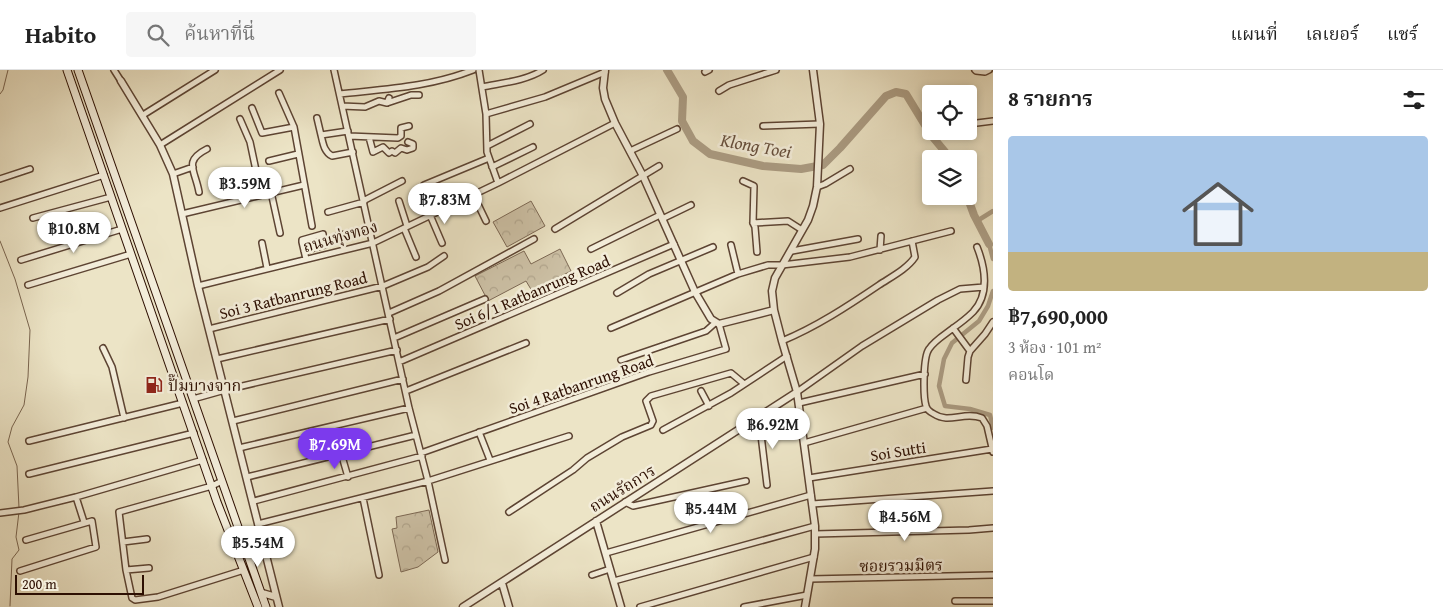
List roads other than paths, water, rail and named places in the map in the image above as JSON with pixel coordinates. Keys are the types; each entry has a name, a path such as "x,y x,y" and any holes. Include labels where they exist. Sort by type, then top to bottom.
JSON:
{"main road":[{"path":"67,70 212,486 258,607"},
{"path":"78,70 140,252 266,607"},
{"path":"131,254 140,252"}],"street":[{"path":"114,70 143,115 160,145 173,174 198,286 254,501 279,607"},
{"path":"143,115 215,70"},
{"path":"160,145 280,70"},
{"path":"334,70 409,408 422,455 445,560"},
{"path":"340,94 420,86 456,77 473,70"},
{"path":"479,70 486,114 486,146 498,182"},
{"path":"482,86 516,80 537,74 543,70"},
{"path":"719,91 729,85 776,70"},
{"path":"805,607 814,557 815,526 797,392 774,310 772,291 782,265 792,251 813,206 820,124 812,70"},
{"path":"975,70 976,72 985,72 989,70"},
{"path":"486,114 544,96 605,71 603,88 605,99 615,123 643,176 695,292 711,319 717,324"},
{"path":"279,93 294,128 312,226"},
{"path":"342,106 365,107 379,101 419,95"},
{"path":"252,108 262,133 294,128"},
{"path":"317,118 328,154 332,156 353,152"},
{"path":"240,119 250,142 262,194"},
{"path":"977,123 993,121"},
{"name":"ถนนทุ่งทอง","path":"198,286 373,243 615,123"},
{"path":"486,146 530,124"},
{"path":"763,126 820,124"},
{"path":"322,135 349,134 398,138 401,136 401,128 409,126"},
{"path":"630,151 677,129"},
{"path":"369,137 373,152 383,147 389,153 392,151 395,153 401,148 407,150 413,148 413,144 408,142"},
{"path":"492,166 533,147"},
{"path":"199,192 193,167 193,158 207,149"},
{"path":"268,161 298,154"},
{"path":"424,185 489,158"},
{"path":"555,228 659,166"},
{"path":"173,174 193,167"},
{"path":"0,181 30,169"},
{"path":"816,187 825,184 850,169"},
{"path":"0,208 104,175"},
{"path":"328,212 363,201 402,181"},
{"path":"743,181 754,186 753,223 757,252"},
{"path":"182,214 304,185"},
{"path":"271,192 280,232"},
{"path":"473,194 486,221"},
{"path":"34,218 111,197"},
{"path":"399,201 416,257"},
{"path":"591,249 691,205"},
{"path":"430,216 442,243"},
{"path":"753,223 788,221 802,230"},
{"path":"337,236 370,228"},
{"path":"20,260 122,229"},
{"path":"611,328 738,274 768,265 850,257 951,231"},
{"path":"304,251 325,245 323,234 303,239 304,251 306,259"},
{"path":"880,250 881,236"},
{"path":"792,251 858,238"},
{"path":"217,359 389,316 534,239"},
{"path":"782,341 799,334 837,312 904,267 915,257 912,241"},
{"path":"262,243 267,268"},
{"name":"Soi 6/1 Ratbanrung Road","path":"399,362 674,244"},
{"path":"730,245 738,274"},
{"path":"617,292 649,274 713,247"},
{"path":"977,247 983,261 985,274 982,296 974,311 954,329 935,342 928,350 925,397 927,408 934,415 946,419 965,415 982,418 987,426 992,450"},
{"path":"28,285 131,254"},
{"name":"Soi 3 Ratbanrung Road","path":"209,329 383,286 428,267 444,256"},
{"path":"797,392 862,346 938,300 960,289 984,287"},
{"path":"394,338 485,299"},
{"path":"621,360 706,331 717,324 774,310"},
{"path":"968,348 985,334 993,322"},
{"name":"Soi 4 Ratbanrung Road","path":"254,501 348,477 422,455 479,432 649,372 726,348 717,324"},
{"path":"954,329 968,348 966,380"},
{"path":"406,392 526,343"},
{"path":"103,348 112,368 124,418"},
{"path":"193,399 224,390 397,350"},
{"path":"663,430 731,393 743,383 787,356"},
{"path":"508,512 573,470 587,458 622,437 652,424 646,401 651,396 731,373 743,383"},
{"path":"799,403 925,374"},
{"path":"232,422 403,379"},
{"path":"701,391 709,406"},
{"name":"ถนนรัถการ","path":"463,607 797,392"},
{"path":"29,442 183,403"},
{"path":"239,448 409,408"},
{"path":"804,443 927,408"},
{"path":"757,419 761,435 767,484"},
{"path":"479,432 490,460"},
{"path":"29,474 194,433"},
{"path":"247,476 416,435"},
{"path":"258,524 428,481 568,436"},
{"name":"Soi Sutti","path":"809,478 992,450"},
{"path":"341,453 348,477"},
{"path":"0,513 24,510 76,497 203,460"},
{"path":"222,481 212,486 119,512 126,570 132,598 135,600 158,598 244,570"},
{"path":"625,502 632,506 746,481"},
{"path":"812,504 993,491"},
{"path":"606,553 811,494"},
{"path":"76,497 84,522"},
{"path":"363,498 379,575"},
{"path":"20,571 96,547 92,521 26,540"},
{"path":"596,521 621,607"},
{"path":"614,582 815,526"},
{"path":"815,534 993,528"},
{"path":"123,542 147,539"},
{"path":"640,607 814,557"},
{"path":"126,570 149,568"},
{"path":"592,575 610,569"},
{"name":"ซอยรวมมิตร","path":"810,579 993,575"},
{"path":"502,583 509,607"},
{"path":"262,593 276,597"},
{"path":"744,607 807,595"},
{"path":"955,601 993,601"}],"waterway":[{"path":"0,94 3,90 8,70"},
{"name":"Klong Toei","path":"667,70 683,97 682,121 693,141 710,154 763,166 801,169 823,165 886,96 896,92 906,94 931,135 944,150"},
{"name":"Klong Toei","path":"970,205 989,244"},
{"path":"977,221 993,211"},
{"path":"0,241 15,279 30,330 28,377 24,405 12,427 8,442 17,466 19,508"},
{"path":"989,244 993,259"},
{"path":"993,291 988,306 979,321 952,343 944,359 939,386 945,406 970,409 990,415 993,428"},
{"path":"10,606 12,559 19,550 16,537 19,512"}],"place":[{"name":"ปั๊มบางจาก","path":"154,385"}]}
